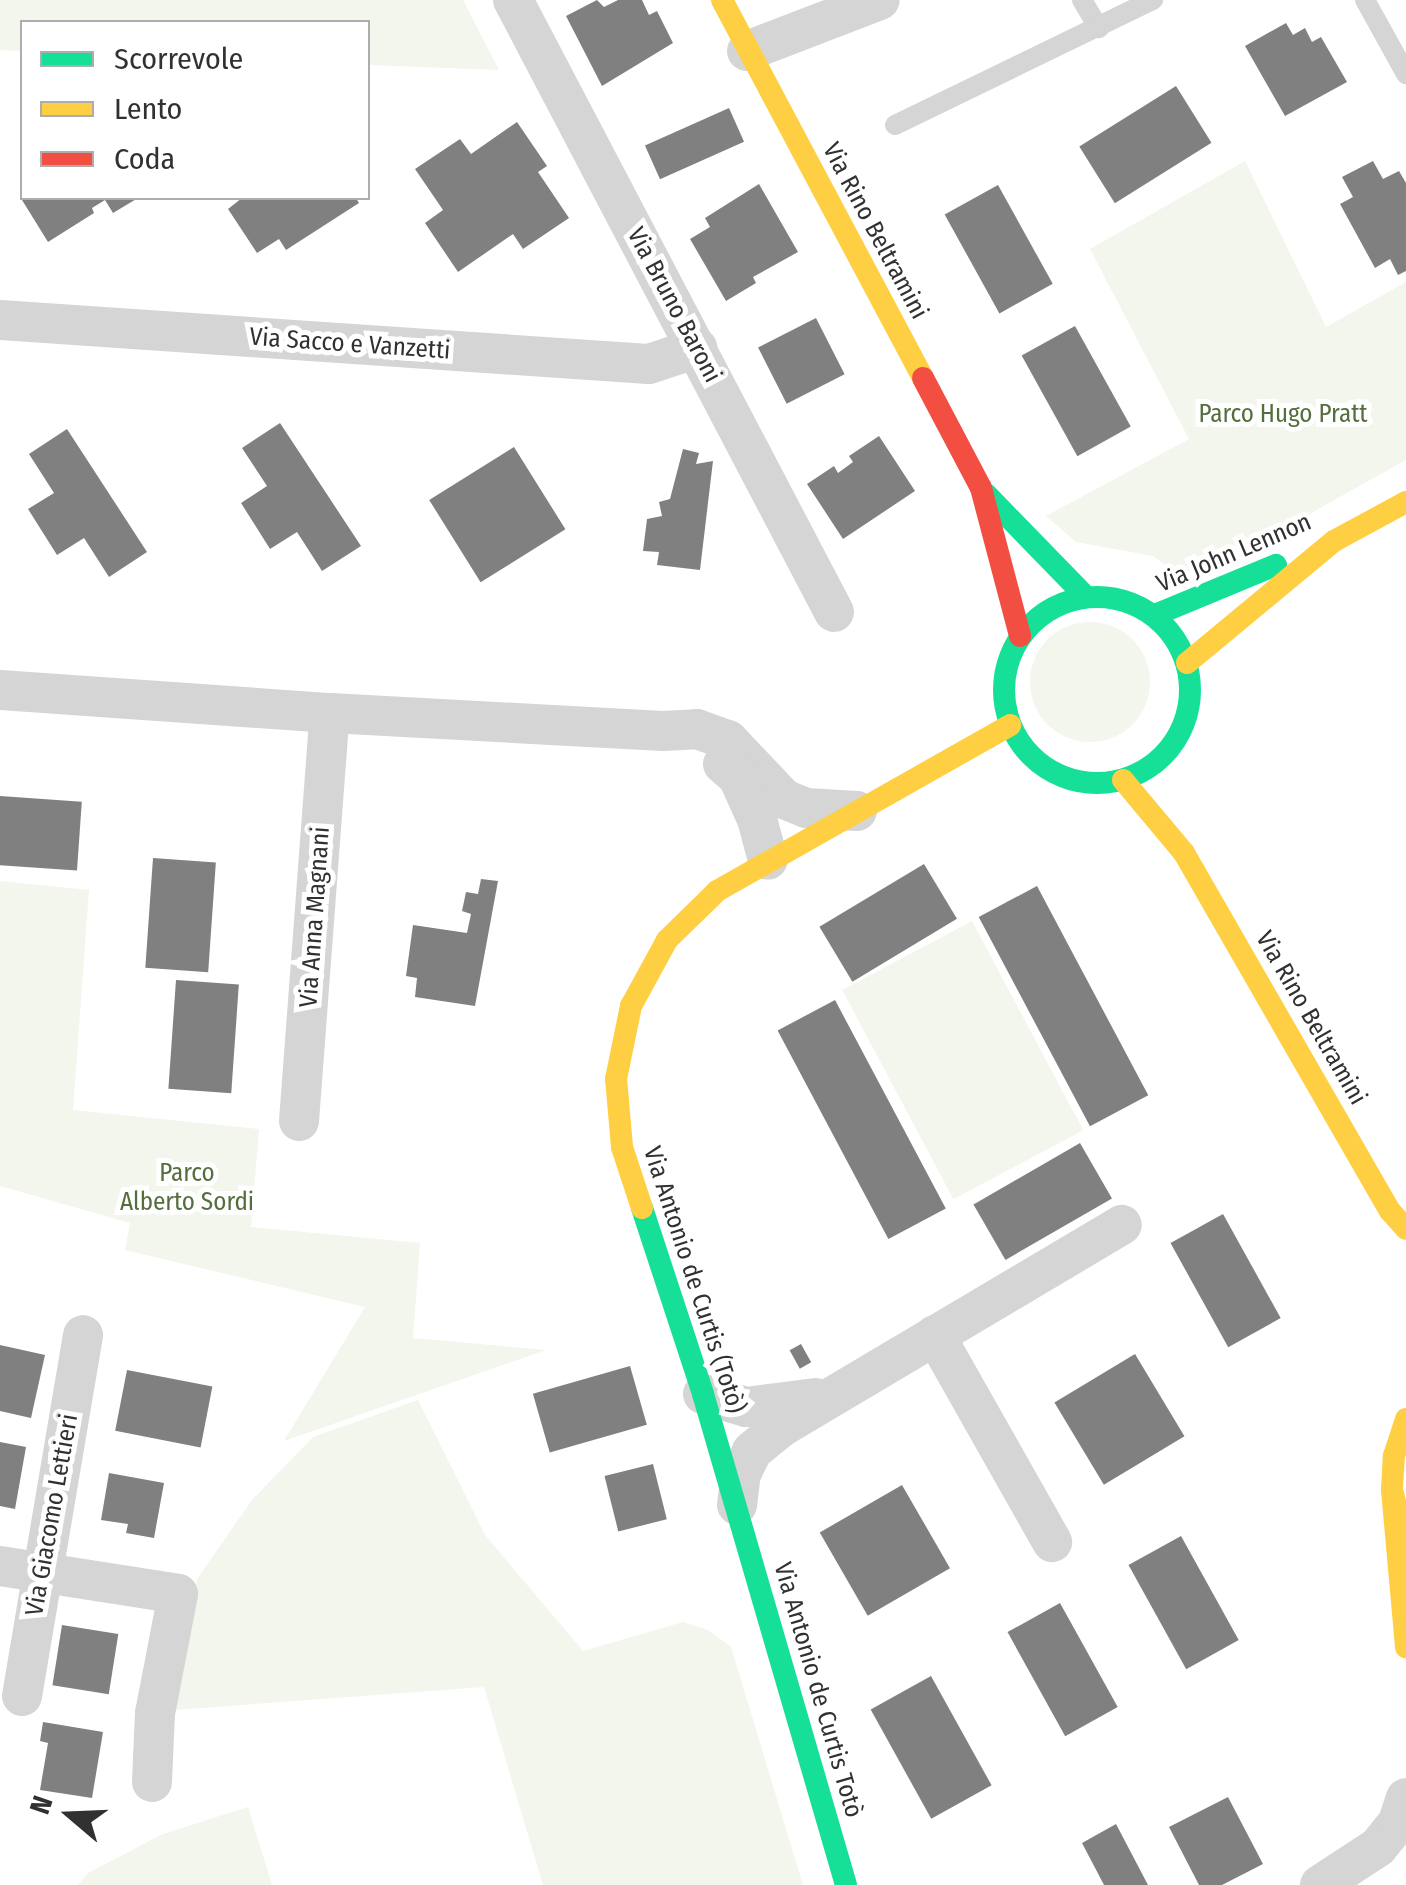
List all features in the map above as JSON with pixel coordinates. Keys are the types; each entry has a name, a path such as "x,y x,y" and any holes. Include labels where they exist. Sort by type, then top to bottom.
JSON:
{"street":[{"name":"Via Bruno Baroni","path":"513,0 834,612"},
{"name":"Via Rino Beltramini","path":"722,0 981,488 1020,636"},
{"path":"747,52 880,0"},
{"name":"Via Sacco e Vanzetti","path":"0,320 649,364 697,348"},
{"name":"Via Rino Beltramini","path":"981,488 1086,598"},
{"name":"Via John Lennon","path":"1154,615 1334,541 1406,502"},
{"name":"Via John Lennon","path":"1187,663 1334,541"},
{"path":"1086,598 1128,601 1154,615 1187,663 1191,691 1187,718 1167,775 1102,784 1073,781 1046,770 1025,751 1010,726 1004,695 1007,664 1020,636 1052,605 1086,598"},
{"path":"0,690 330,713 664,731 697,728 728,740 766,784 806,808 857,811"},
{"name":"Via Anna Magnani","path":"300,1121 330,713"},
{"name":"Via Antonio de Curtis (Totò)","path":"736,1511 708,1410 622,1147 616,1078 630,1006 667,940 718,891 1010,726"},
{"path":"664,731 703,747 738,777 768,860"},
{"name":"Via Rino Beltramini","path":"1167,775 1184,853"},
{"name":"Via Rino Beltramini","path":"1124,780 1184,853 1390,1210 1406,1229"},
{"name":"Via Rino Beltramini","path":"1390,1210 1406,1261"},
{"path":"736,1511 741,1474 752,1451 784,1426 1122,1225"},
{"name":"Via Giacomo Lettieri","path":"22,1696 83,1335"},
{"path":"934,1335 1052,1542"},
{"path":"708,1410 794,1403 838,1392"},
{"path":"1406,1399 1405,1421 1394,1456 1392,1490 1406,1648"},
{"path":"708,1410 784,1426"},
{"path":"1392,1490 1406,1542"},
{"name":"Via Antonio de Curtis Totò","path":"736,1511 846,1885"},
{"path":"0,1566 178,1594 156,1714 152,1782"},
{"path":"1320,1885 1378,1848 1398,1822 1406,1798"}],"lane":[{"path":"1082,0 1099,28"},
{"path":"895,125 1153,0"},
{"path":"1365,0 1406,74"}],"green space":[{"path":"0,0 463,0 499,70 370,65 370,20 20,20 20,51 0,50"},
{"name":"Parco Hugo Pratt","path":"1245,161 1326,327 1406,282 1406,460 1202,574 1172,570 1153,556 1076,542 1046,516 1189,439 1090,249"},
{"path":"1090,622 1113,627 1132,640 1145,659 1150,682 1145,705 1132,724 1113,737 1090,742 1067,737 1048,724 1035,705 1030,682 1035,659 1048,640 1067,627"},
{"name":"Parco Alberto Sordi","path":"0,881 89,890 73,1110 259,1129 251,1227 420,1243 413,1338 546,1350 284,1441 365,1307 125,1250 130,1223 0,1186"},
{"path":"972,921 1083,1130 953,1199 842,990"},
{"path":"418,1400 485,1535 583,1651 683,1622 708,1630 731,1647 803,1885 543,1885 484,1687 174,1710 197,1579 252,1500 313,1437"},
{"path":"248,1807 272,1885 78,1885 88,1873 163,1834"}],"building":[{"path":"597,0 604,7 618,0 642,0 649,15 657,11 673,43 602,86 566,16"},
{"path":"1286,23 1293,35 1305,28 1312,42 1321,37 1347,82 1285,116 1245,46"},
{"path":"1176,86 1212,143 1115,203 1079,146"},
{"path":"729,108 744,142 660,179 645,145"},
{"path":"517,122 547,166 538,172 569,218 523,249 513,234 458,272 425,223 443,210 415,169 460,139 471,154"},
{"path":"1373,161 1383,179 1399,171 1406,183 1406,271 1398,275 1390,259 1375,268 1340,204 1353,197 1342,177"},
{"path":"759,184 798,252 753,277 756,283 726,301 690,239 710,227 705,218"},
{"path":"998,185 1053,284 999,313 945,215"},
{"path":"22,200 105,200 92,208 94,213 48,242"},
{"path":"105,200 135,200 113,213"},
{"path":"239,200 359,203 286,250 279,239 257,253 228,209"},
{"path":"816,318 845,374 787,404 758,348"},
{"path":"1075,326 1131,427 1077,456 1022,356"},
{"path":"280,423 361,546 322,571 297,532 270,549 241,503 267,486 242,448"},
{"path":"67,429 147,552 109,577 84,538 57,555 28,509 54,493 29,454"},
{"path":"879,436 915,491 843,539 807,484 834,466 838,473 853,462 849,456"},
{"path":"514,447 565,529 481,582 429,500"},
{"path":"683,449 699,453 696,464 713,461 700,570 657,565 659,552 643,551 647,519 662,516 659,502 670,499"},
{"path":"0,796 82,802 77,871 0,865"},
{"path":"153,858 216,862 208,972 145,968"},
{"path":"924,864 957,919 852,982 819,927"},
{"path":"481,879 498,881 475,1006 415,997 417,978 406,976 413,925 467,933 471,914 462,911 466,892 478,894"},
{"path":"1037,886 1148,1095 1090,1126 979,917"},
{"path":"176,980 239,984 231,1093 168,1089"},
{"path":"835,1000 946,1208 888,1239 778,1031"},
{"path":"1080,1143 1112,1198 1005,1260 973,1204"},
{"path":"1223,1214 1281,1318 1228,1347 1171,1243"},
{"path":"801,1344 811,1362 800,1369 790,1350"},
{"path":"0,1345 45,1355 31,1418 0,1411"},
{"path":"1135,1354 1184,1436 1104,1485 1054,1402"},
{"path":"630,1366 647,1425 550,1452 533,1394"},
{"path":"127,1370 212,1387 201,1447 115,1431"},
{"path":"0,1442 26,1447 15,1509 0,1506"},
{"path":"653,1464 667,1519 618,1531 604,1476"},
{"path":"109,1473 164,1483 154,1538 126,1533 128,1524 101,1520"},
{"path":"902,1485 950,1568 868,1616 820,1532"},
{"path":"1181,1536 1239,1640 1186,1669 1129,1565"},
{"path":"1060,1603 1118,1707 1065,1736 1008,1632"},
{"path":"62,1625 118,1634 109,1694 52,1685"},
{"path":"931,1676 992,1785 931,1819 871,1709"},
{"path":"43,1722 103,1732 92,1798 40,1790 48,1743 40,1741"},
{"path":"1228,1797 1263,1864 1222,1885 1199,1885 1169,1827"},
{"path":"1116,1824 1148,1885 1104,1885 1082,1843"}],"traffic: fast":[{"path":"986,494 1086,597"},
{"path":"1155,615 1276,565"},
{"path":"1097,597 1133,604 1163,624 1183,654 1190,690 1183,726 1163,756 1133,776 1097,783 1061,776 1031,756 1011,726 1004,690 1011,654 1031,624 1061,604 1097,597"},
{"path":"642,1208 703,1394 846,1885"}],"traffic: slow":[{"path":"722,0 923,378"},
{"path":"1187,663 1334,541 1406,502"},
{"path":"642,1208 622,1147 616,1079 631,1006 667,940 717,891 1010,725"},
{"path":"1123,780 1184,853 1390,1211 1406,1229"},
{"path":"1404,1537 1392,1490 1394,1456 1406,1419"},
{"path":"1392,1490 1406,1647"}],"traffic: jam":[{"path":"923,378 981,488 1020,636"}]}
